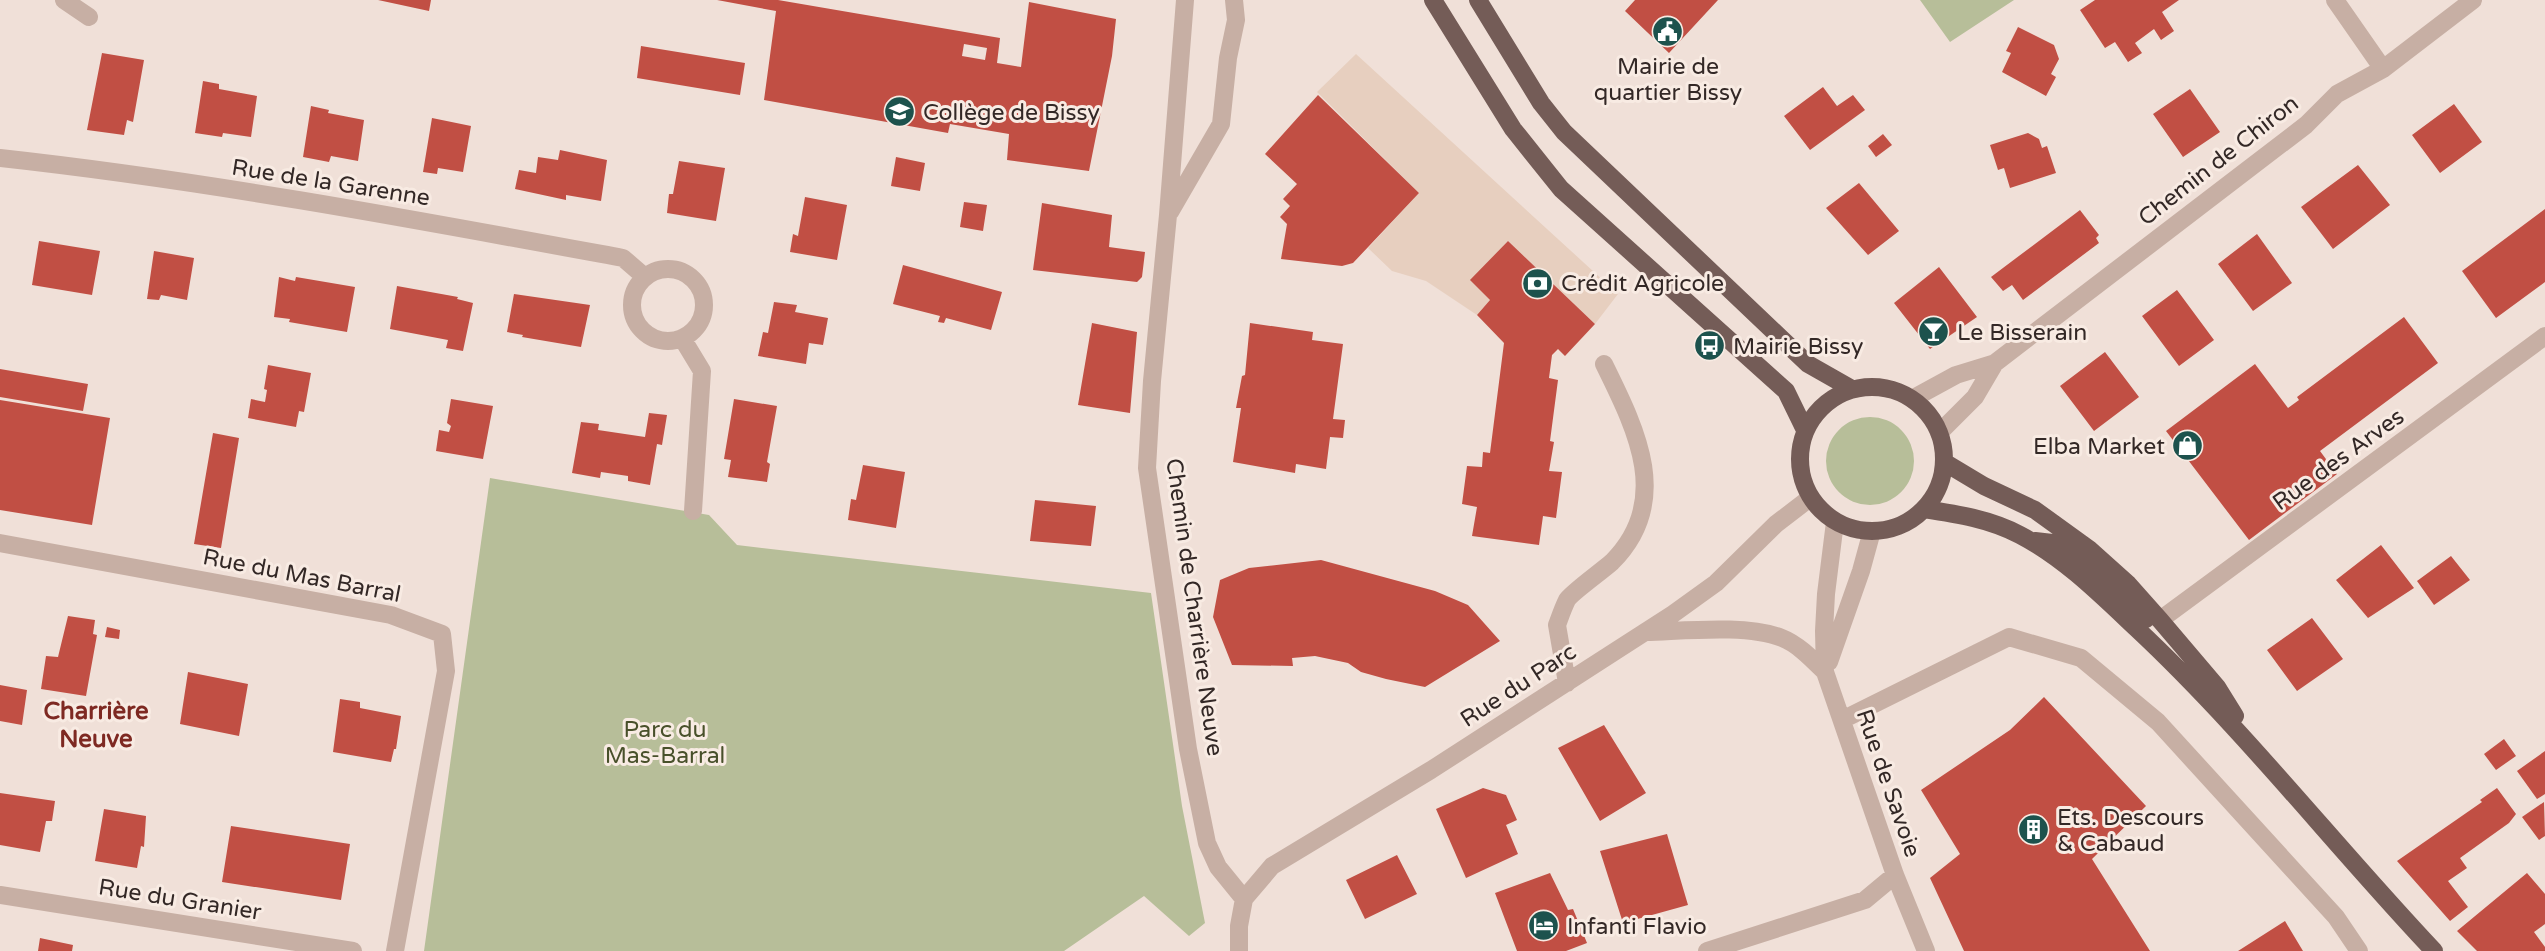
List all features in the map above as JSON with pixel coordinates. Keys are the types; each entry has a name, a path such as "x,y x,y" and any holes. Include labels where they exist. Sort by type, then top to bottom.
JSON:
{"main road":[{"path":"1433,0 1513,129 1562,189 1786,391 1805,430"},
{"path":"1478,0 1541,103 1563,132 1808,364 1852,389"},
{"path":"1852,389 1890,389 1912,399 1928,414 1940,433 1944,463 1941,480 1934,495 1924,509 1911,520 1896,527 1872,531 1853,529 1835,522 1821,512 1810,498 1800,473 1799,451 1805,430 1816,412 1832,398 1852,389"},
{"path":"1944,463 2035,510 2089,549 2128,584 2217,687 2253,746"},
{"path":"1924,509 1971,516 2020,535 2060,560 2098,592 2162,652 2253,746 2378,892 2434,951"},
{"path":"2029,541 2061,544 2148,621 2160,620"}],"street":[{"path":"64,0 89,17"},
{"name":"Chemin de Charrière Neuve","path":"1185,0 1147,468 1188,749 1207,842 1218,867 1244,899"},
{"name":"Chemin de Charrière Neuve","path":"1168,215 1221,124 1228,58 1236,20 1234,0"},
{"path":"2334,0 2383,69"},
{"name":"Chemin de Chiron","path":"1912,399 1956,375 1995,363 2306,125 2337,94 2383,69 2473,0"},
{"name":"Rue de la Garenne","path":"0,158 165,180 457,227 623,258 645,278"},
{"path":"655,271 680,272 690,277 698,286 704,310 693,331 682,338 660,341 649,337 634,319 633,296 637,286 645,278 655,271"},
{"name":"Rue des Arves","path":"2160,620 2545,336"},
{"path":"682,338 702,371 693,511"},
{"name":"Chemin de Chiron","path":"1940,433 1975,397 1995,363"},
{"path":"1567,682 1558,621 1568,598 1597,576 1626,548 1642,514 1647,478 1637,439 1604,364"},
{"name":"Rue du Parc","path":"1244,899 1272,866 1431,770 1646,632 1716,583 1776,524 1810,498"},
{"name":"Rue de Savoie","path":"1707,951 1865,900 1895,875 1825,672 1825,607 1835,522"},
{"path":"1825,672 1861,571 1872,531"},
{"name":"Rue du Mas Barral","path":"0,543 391,615 442,634 446,671 395,951"},
{"name":"Rue de Savoie","path":"1646,632 1751,631 1784,638 1811,657 1825,672"},
{"path":"1842,720 2009,637 2081,658 2158,722 2336,917 2359,951"},
{"path":"1895,875 1926,951"},
{"name":"Rue du Granier","path":"0,895 353,951"},
{"path":"1239,951 1244,899"}],"green space":[{"path":"1920,0 2014,0 1950,42"},
{"path":"1870,417 1887,421 1901,430 1910,444 1914,461 1910,478 1901,492 1887,501 1870,505 1853,501 1839,492 1830,478 1826,461 1830,444 1839,430 1853,421"},
{"name":"Parc du Mas-Barral","path":"490,478 709,515 737,545 1151,593 1182,806 1205,923 1189,936 1144,896 1064,951 424,951"}],"shaded area":[{"path":"1356,54 1618,294 1595,324 1508,241 1471,280 1490,300 1477,315 1426,281 1392,271 1368,248 1419,193 1317,92"}],"building":[{"path":"378,0 431,0 429,11"},
{"path":"717,0 778,0 1000,38 997,63 1021,67 1029,2 1116,19 1112,56 1089,171 1007,160 1009,134 950,124 948,133 764,100 776,11","holes":["964,44 987,48 985,60 962,56"]},
{"name":"Mairie de quartier Bissy","path":"1635,0 1718,0 1669,53 1625,11"},
{"path":"2095,0 2179,0 2162,12 2174,31 2161,40 2154,29 2135,43 2142,53 2128,62 2115,42 2105,48 2080,10"},
{"path":"2018,27 2054,45 2059,59 2051,74 2056,77 2046,96 2002,72 2011,53 2006,51"},
{"path":"641,46 745,63 740,95 637,78"},
{"path":"102,53 144,60 133,122 127,120 124,135 87,130"},
{"path":"203,81 219,84 219,89 257,96 251,137 195,133"},
{"path":"1823,87 1837,106 1853,95 1865,110 1810,150 1784,116"},
{"path":"2190,89 2220,132 2183,157 2153,114"},
{"path":"1318,95 1419,193 1353,263 1342,266 1281,259 1287,224 1280,217 1290,206 1283,199 1297,184 1265,154"},
{"path":"2454,104 2482,142 2440,173 2412,135"},
{"path":"311,106 329,110 328,113 364,120 358,161 331,156 329,162 303,157"},
{"path":"432,118 471,126 463,172 438,168 437,174 423,172"},
{"path":"2028,133 2039,139 2042,148 2047,146 2056,173 2010,188 2004,168 1998,170 1990,145"},
{"path":"1883,134 1892,145 1876,157 1868,146"},
{"path":"560,150 607,160 601,201 566,195 566,200 515,189 519,170 536,173 538,157 558,160"},
{"path":"896,157 925,163 920,191 891,186"},
{"path":"679,161 725,168 716,221 667,213 669,194 673,194"},
{"path":"2358,165 2390,205 2333,249 2301,207"},
{"path":"1859,183 1899,231 1868,255 1826,208"},
{"path":"805,197 847,205 837,260 790,252 793,234 798,236"},
{"path":"964,202 987,205 983,231 960,227"},
{"path":"1042,203 1112,215 1109,247 1145,252 1142,277 1137,282 1033,270"},
{"path":"2545,209 2545,282 2496,318 2462,271"},
{"path":"2080,210 2099,235 2096,238 2099,243 2023,300 2012,285 2003,291 1991,277"},
{"path":"2257,234 2292,283 2253,311 2218,264"},
{"path":"39,241 100,251 92,295 32,285"},
{"path":"1508,241 1595,324 1565,356 1558,349 1552,355 1549,378 1558,380 1550,441 1554,442 1549,471 1562,472 1556,518 1543,516 1539,545 1472,536 1477,507 1462,504 1467,466 1482,467 1483,452 1490,453 1504,343 1477,315 1490,300 1470,280"},
{"path":"154,251 194,258 187,300 161,295 159,300 147,299"},
{"path":"903,265 1002,292 991,330 946,318 944,323 938,322 940,316 893,304"},
{"path":"1939,267 1977,317 1930,349 1894,303"},
{"path":"279,277 295,281 296,277 355,287 347,332 274,317"},
{"path":"397,286 458,297 457,299 473,303 463,351 446,348 448,340 390,329"},
{"path":"2177,290 2214,340 2179,366 2142,316"},
{"path":"514,294 590,305 581,347 507,332"},
{"path":"774,302 797,305 795,312 828,318 823,345 809,343 806,364 758,356 763,332 768,333"},
{"path":"2404,317 2438,363 2320,451 2337,474 2249,540 2166,431 2255,364 2288,408 2299,400 2297,397"},
{"path":"1092,323 1137,332 1130,413 1078,405"},
{"path":"1250,323 1313,332 1312,340 1343,344 1333,419 1345,420 1343,438 1330,437 1326,469 1296,464 1295,473 1233,462 1241,408 1236,408 1242,376 1245,375"},
{"path":"2105,352 2139,397 2094,431 2060,386"},
{"path":"268,365 311,373 304,412 299,411 296,427 248,418 251,399 265,402"},
{"path":"0,369 88,384 83,411 0,397"},
{"path":"451,399 493,406 483,459 436,451 439,430 449,432 451,426 447,423"},
{"path":"734,399 777,406 767,462 770,464 767,482 728,477 731,460 724,459"},
{"path":"0,400 110,418 92,525 0,510"},
{"path":"649,413 667,415 662,445 657,444 650,485 628,481 628,476 601,472 600,478 572,473 581,422 599,424 598,430 645,437"},
{"path":"213,433 239,438 221,548 194,544"},
{"path":"863,465 905,472 896,528 848,520 851,499 856,500"},
{"path":"1035,500 1096,506 1091,546 1030,541"},
{"path":"2381,545 2414,588 2368,618 2336,580"},
{"path":"2451,556 2470,580 2434,605 2417,581"},
{"path":"1321,560 1435,591 1468,605 1500,641 1425,687 1361,672 1348,663 1315,656 1292,658 1293,666 1232,665 1213,617 1220,580 1249,568"},
{"path":"68,616 95,620 93,634 97,635 86,696 41,689 46,656 58,657"},
{"path":"2312,618 2343,659 2297,691 2267,650"},
{"path":"107,627 120,630 119,639 105,637"},
{"path":"188,672 248,684 239,736 180,724"},
{"path":"0,685 27,690 22,725 0,721"},
{"name":"Ets. Descours & Cabaud","path":"2044,697 2146,806 2092,859 2150,951 1964,951 1930,878 1960,854 1921,790 2010,730"},
{"path":"340,699 360,702 360,708 401,716 396,749 391,762 333,752"},
{"path":"1604,725 1646,793 1600,821 1558,748"},
{"path":"2504,739 2516,756 2496,770 2484,754"},
{"path":"2545,751 2545,794 2537,799 2517,771"},
{"path":"1483,788 1506,795 1517,820 1506,825 1518,854 1466,878 1436,809"},
{"path":"2497,788 2516,814 2509,823 2460,858 2467,868 2448,881 2468,907 2450,921 2397,861 2482,802 2480,800"},
{"path":"0,793 55,801 52,821 46,821 40,852 0,845"},
{"path":"2544,802 2545,836 2539,840 2522,817"},
{"path":"104,809 146,816 144,847 141,846 137,868 95,861"},
{"path":"231,826 350,844 341,900 222,882"},
{"path":"1667,834 1688,905 1623,923 1600,851"},
{"path":"1397,855 1417,894 1365,919 1346,880"},
{"name":"Infanti Flavio","path":"1550,873 1568,910 1573,909 1587,943 1566,951 1517,951 1495,893"},
{"path":"2527,873 2545,894 2545,924 2534,932 2545,951 2477,951 2457,931"},
{"path":"2285,921 2303,951 2238,951"},
{"path":"40,938 73,945 72,951 38,951"}],"place":[{"name":"Mairie de quartier Bissy","path":"1668,32"},
{"name":"Collège de Bissy","path":"900,112"},
{"name":"Crédit Agricole","path":"1538,283"},
{"name":"Le Bisserain","path":"1934,332"},
{"name":"Mairie Bissy","path":"1710,346"},
{"name":"Elba Market","path":"2188,446"},
{"name":"Ets. Descours & Cabaud","path":"2034,830"},
{"name":"Infanti Flavio","path":"1544,926"}],"district":[{"name":"Charrière Neuve","path":"96,725"}]}
